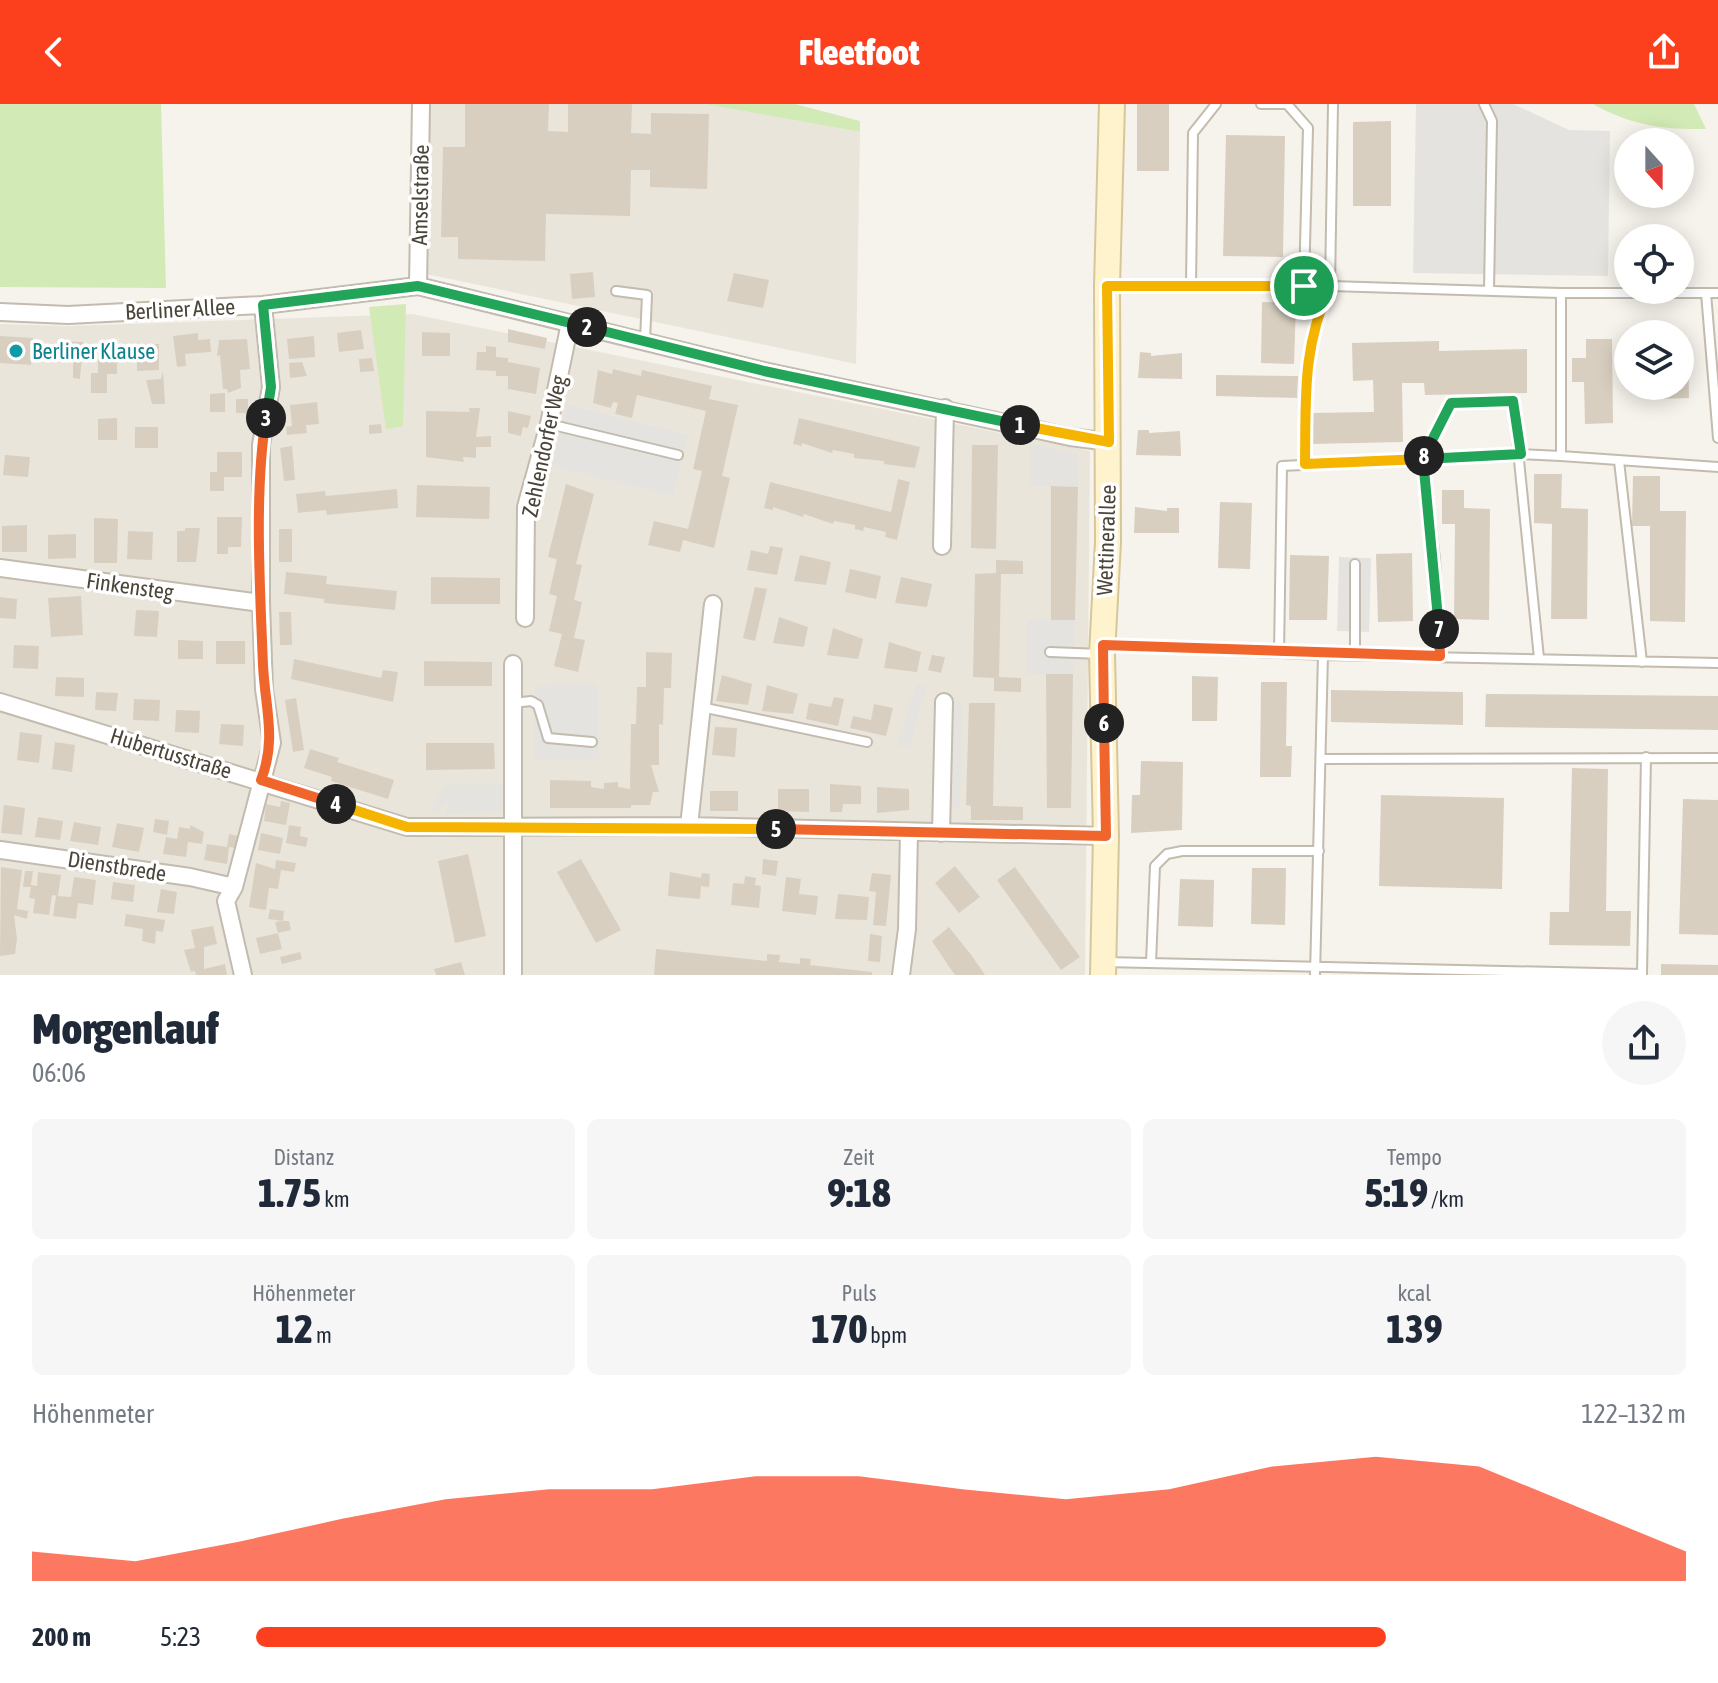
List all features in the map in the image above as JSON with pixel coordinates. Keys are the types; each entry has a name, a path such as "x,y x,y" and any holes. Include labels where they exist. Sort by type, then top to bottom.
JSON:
{"street":[{"name":"Amselstraße","path":"418,286 421,104"},
{"name":"Wettinerallee","path":"1103,968 1106,836 1102,649 1109,442 1107,286 1112,104"},
{"name":"Berliner Allee","path":"0,312 68,315 263,305 418,286 764,371 1070,437 1109,442"},
{"path":"243,975 226,901 234,887 272,743 264,689 261,603 261,445 271,387 263,305"},
{"name":"Zehlendorfer Weg","path":"525,618 526,507 549,424 570,323"},
{"path":"942,546 945,408"},
{"name":"Finkensteg","path":"0,568 261,603"},
{"path":"689,826 713,604"},
{"path":"513,664 513,975"},
{"name":"Hubertusstraße","path":"0,702 407,827 689,826 1106,836"},
{"path":"941,833 944,702"},
{"path":"901,975 907,929 909,833"},
{"name":"Dienstbrede","path":"0,850 190,877 234,887"}],"lane":[{"path":"1191,286 1193,133 1216,104"},
{"path":"1261,104 1287,104 1308,128 1304,286"},
{"path":"1305,464 1307,358 1314,322 1330,286 1333,104"},
{"path":"1484,104 1492,121 1489,291"},
{"path":"1107,286 1330,286 1561,293 1718,293"},
{"path":"616,291 647,295 645,341"},
{"path":"1561,293 1561,456"},
{"path":"1706,293 1718,438"},
{"path":"1440,656 1435,559 1423,459 1451,403 1513,401 1521,454 1539,658"},
{"path":"549,424 678,455"},
{"path":"1279,653 1282,466 1521,454 1718,467"},
{"path":"1619,461 1642,662"},
{"path":"1355,564 1355,654"},
{"path":"1050,652 1102,649 1718,663"},
{"path":"1315,971 1323,655"},
{"path":"513,703 531,701 538,705 548,738 592,742"},
{"path":"700,707 867,742"},
{"path":"1103,968 1151,963 1315,971 1642,974 1646,757"},
{"path":"1322,759 1718,758"},
{"path":"1151,963 1155,866 1167,854 1182,851 1319,851"}],"shaded area":[{"path":"429,104 705,104 860,132 856,364 426,274"},
{"path":"1416,104 1513,104 1569,130 1610,131 1608,276 1413,273"},
{"path":"412,314 1090,451 1085,975 0,975 0,324 67,326"},
{"path":"567,405 688,435 673,496 552,466"},
{"path":"1030,443 1078,455 1078,487 1029,486"},
{"path":"1339,557 1371,558 1369,632 1337,631"},
{"path":"1027,620 1075,620 1074,674 1027,674"},
{"path":"598,684 599,759 535,760 535,685"},
{"path":"916,684 927,687 909,748 897,745"},
{"path":"951,701 962,702 960,809 948,808"},
{"path":"446,785 505,785 505,808 502,812 445,814 449,803 444,804 437,815 430,810"}],"green space":[{"path":"0,104 161,104 166,288 0,287"},
{"path":"705,104 795,104 860,121 860,132"},
{"path":"1593,104 1694,104 1706,129 1648,125 1620,117"},
{"path":"406,304 403,426 386,429 369,307"}],"building":[{"path":"465,104 549,104 548,131 568,132 568,104 632,104 631,133 651,134 651,113 709,114 707,189 650,187 650,170 631,170 630,216 546,214 545,261 458,259 458,237 441,237 443,147 465,147"},
{"path":"1137,104 1169,104 1169,171 1137,171"},
{"path":"1391,121 1391,206 1353,206 1353,122"},
{"path":"1226,135 1285,136 1283,257 1223,256"},
{"path":"593,272 595,297 572,299 570,274"},
{"path":"734,273 769,280 763,308 727,301"},
{"path":"1262,302 1296,303 1294,364 1261,363"},
{"path":"508,329 547,338 545,349 508,342"},
{"path":"361,330 364,349 339,352 337,333"},
{"path":"422,332 450,333 450,356 422,356"},
{"path":"198,333 198,340 210,339 211,352 185,354 186,366 177,367 173,336"},
{"name":"Berliner Klause","path":"0,336 33,338 31,365 0,363"},
{"path":"314,336 315,357 289,359 287,339"},
{"path":"247,339 250,369 240,370 241,388 228,393 227,389 223,389 220,355 217,356 219,340"},
{"path":"1586,339 1612,339 1613,423 1585,424 1584,382 1572,382 1572,358 1586,358"},
{"path":"61,341 83,342 80,379 73,378 73,362 60,361"},
{"path":"1439,341 1439,351 1527,349 1527,393 1425,395 1424,383 1402,383 1403,442 1310,444 1310,413 1374,412 1373,380 1353,381 1352,343"},
{"path":"137,344 159,344 159,370 137,371"},
{"path":"486,346 496,347 496,357 508,358 508,362 540,368 536,394 508,389 508,376 496,376 496,371 476,370 477,352 486,352"},
{"path":"98,352 117,353 117,374 107,374 107,393 91,393 91,373 98,373"},
{"path":"1140,352 1151,353 1151,356 1182,353 1182,379 1138,378"},
{"path":"372,358 374,371 360,372 359,359"},
{"path":"302,362 307,376 290,378 289,363"},
{"path":"613,369 641,376 642,370 712,386 709,399 738,405 722,476 730,478 714,548 683,540 680,552 648,545 654,521 688,529 702,471 693,469 706,411 637,395 632,418 615,414 618,403 613,402 611,408 593,403 598,370 612,374"},
{"path":"163,371 165,404 152,404 146,380 161,379"},
{"path":"1216,375 1298,376 1297,398 1216,396"},
{"path":"225,393 225,412 210,412 210,394"},
{"path":"236,399 248,399 248,413 236,413"},
{"path":"317,402 319,424 306,425 307,433 287,435 286,427 292,426 290,405"},
{"path":"469,408 480,408 476,437 491,436 491,447 476,447 476,458 463,457 464,462 426,457 426,411 470,412"},
{"path":"508,411 531,416 528,428 523,427 521,436 508,433"},
{"path":"117,418 117,440 98,440 98,419"},
{"path":"799,418 920,447 915,468 854,458 854,454 833,450 832,453 802,443 802,446 793,444"},
{"path":"381,424 382,433 369,434 369,425"},
{"path":"135,427 158,427 158,448 135,448"},
{"path":"1138,430 1149,430 1149,433 1180,431 1181,456 1136,455"},
{"path":"972,445 998,445 996,549 971,548"},
{"path":"292,446 295,480 284,481 280,448"},
{"path":"217,452 242,452 242,477 224,477 224,491 210,491 210,472 217,472"},
{"path":"5,455 30,457 28,477 3,475"},
{"path":"1534,474 1562,474 1561,508 1588,509 1587,619 1551,619 1552,524 1534,523"},
{"path":"1633,476 1660,476 1660,511 1686,511 1685,622 1650,621 1650,526 1632,526"},
{"path":"898,479 910,482 897,540 885,537 886,532 864,527 863,531 855,529 855,525 834,521 833,524 804,514 803,517 773,507 773,510 764,508 770,482 891,512"},
{"path":"566,484 594,494 576,564 582,565 574,600 582,602 574,638 585,640 578,672 554,666 562,634 549,631 557,596 549,594 557,559 548,557"},
{"path":"417,485 490,487 489,519 416,517"},
{"path":"1051,486 1078,487 1075,620 1051,620"},
{"path":"397,489 398,508 327,515 326,510 298,513 296,494 325,491 326,496"},
{"path":"1442,490 1464,490 1464,508 1490,509 1489,620 1454,619 1455,524 1442,524"},
{"path":"1220,502 1252,503 1250,569 1218,568"},
{"path":"1135,507 1167,511 1167,508 1179,508 1179,533 1134,533"},
{"path":"217,517 242,517 241,547 228,547 228,554 217,554"},
{"path":"94,518 118,519 117,563 94,563"},
{"path":"27,525 27,552 2,552 2,526"},
{"path":"185,528 200,528 196,562 177,562 177,531 185,531"},
{"path":"279,529 292,529 292,562 279,562"},
{"path":"128,531 153,532 152,560 127,559"},
{"path":"76,534 76,558 48,559 48,535"},
{"path":"770,546 783,548 777,575 747,570 751,550 768,554"},
{"path":"1412,553 1413,621 1378,622 1376,554"},
{"path":"800,555 831,562 826,585 794,581"},
{"path":"1290,555 1329,556 1327,620 1289,620"},
{"path":"996,560 1023,561 1023,574 1001,574 999,677 1021,678 1021,692 994,691 994,678 973,677 975,574 996,573"},
{"path":"850,569 881,576 876,599 845,592"},
{"path":"286,572 327,576 326,584 397,591 395,610 324,603 324,599 284,594"},
{"path":"431,577 500,578 500,604 431,604"},
{"path":"901,577 932,584 927,607 895,603"},
{"path":"755,587 767,589 755,641 743,638"},
{"path":"81,596 83,635 51,637 48,598"},
{"path":"0,597 17,599 16,619 0,618"},
{"path":"136,610 159,611 157,637 134,636"},
{"path":"279,612 291,612 292,645 280,645"},
{"path":"779,617 808,627 804,647 773,643"},
{"path":"833,628 863,639 858,659 827,655"},
{"path":"178,640 203,641 203,659 178,659"},
{"path":"216,641 245,641 245,664 216,664"},
{"path":"889,642 921,652 917,672 884,668"},
{"path":"14,645 39,646 38,669 13,668"},
{"path":"646,652 672,653 671,688 664,688 663,725 659,724 659,765 651,765 659,792 653,792 650,805 631,805 631,808 550,808 550,780 591,781 591,787 604,789 604,783 618,782 618,787 630,789 631,724 636,724 637,687 646,687"},
{"path":"932,655 945,657 941,673 928,670"},
{"path":"294,659 381,678 383,670 398,672 393,702 291,679"},
{"path":"424,661 492,662 492,686 424,686"},
{"path":"1046,674 1073,674 1071,808 1047,808"},
{"path":"722,675 752,684 748,705 716,701"},
{"path":"1192,676 1218,677 1217,721 1192,721"},
{"path":"56,677 84,678 84,697 55,696"},
{"path":"1261,682 1287,682 1286,746 1292,746 1291,777 1260,777"},
{"path":"767,685 798,694 793,714 762,711"},
{"path":"1331,690 1463,692 1463,725 1331,722"},
{"path":"96,692 118,693 116,711 95,710"},
{"path":"1486,694 1718,696 1718,730 1485,727"},
{"path":"834,697 844,699 838,726 806,719 809,703 831,707"},
{"path":"296,698 304,750 293,752 285,700"},
{"path":"134,699 160,700 159,721 133,720"},
{"path":"969,703 995,703 993,806 1023,807 1023,820 971,820 971,806 966,805"},
{"path":"874,704 893,708 886,736 850,728 853,716 871,720"},
{"path":"176,710 200,711 199,733 175,732"},
{"path":"221,724 244,725 243,746 219,744"},
{"path":"715,727 737,728 735,757 712,755"},
{"path":"20,732 42,735 39,763 17,760"},
{"path":"55,742 75,745 72,772 52,769"},
{"path":"426,743 494,743 495,769 426,770"},
{"path":"310,749 339,758 337,762 394,780 388,799 331,781 332,777 304,768"},
{"path":"1141,761 1183,762 1182,830 1131,833 1132,795 1140,795"},
{"path":"1572,768 1608,769 1606,911 1631,911 1630,946 1549,945 1550,912 1569,912"},
{"path":"830,784 861,786 861,804 843,804 842,812 830,812"},
{"path":"877,787 909,789 909,810 877,813"},
{"path":"778,789 809,789 809,812 778,811"},
{"path":"710,791 738,791 738,811 710,811"},
{"path":"1381,795 1504,798 1502,889 1379,886"},
{"path":"1683,799 1718,800 1718,935 1679,934"},
{"path":"281,801 290,803 286,825 264,821 266,804 280,807"},
{"path":"4,805 25,808 22,835 1,833"},
{"path":"38,817 63,821 60,840 35,837"},
{"path":"155,819 169,821 167,835 153,832"},
{"path":"74,822 101,827 98,845 70,841"},
{"path":"117,823 144,828 139,852 112,847"},
{"path":"190,825 204,832 202,844 188,842 186,857 163,854 166,837 177,839 179,827 190,829"},
{"path":"289,825 301,827 300,836 308,838 306,847 286,843"},
{"path":"261,833 283,838 280,854 258,850"},
{"path":"229,834 238,836 235,848 229,847 227,864 204,860 207,844 227,847"},
{"path":"468,854 486,936 455,943 438,861"},
{"path":"581,859 621,930 596,943 557,872"},
{"path":"763,859 778,861 776,876 762,874"},
{"path":"276,860 296,863 294,872 281,870 278,889 269,888 266,910 249,907 256,863 275,869"},
{"path":"955,866 980,897 959,913 935,883"},
{"path":"1,867 22,870 17,909 28,911 27,919 14,915 15,954 0,956"},
{"path":"1015,867 1080,957 1061,970 997,880"},
{"path":"1252,868 1286,868 1285,925 1251,924"},
{"path":"25,871 33,871 31,885 37,886 38,872 61,875 58,896 52,895 49,915 33,913 35,899 29,898 31,887 23,887"},
{"path":"670,872 701,878 702,873 710,874 709,887 701,886 700,899 668,896"},
{"path":"872,873 891,875 886,926 873,925 876,892 869,891"},
{"path":"745,876 756,878 755,885 761,886 759,908 731,905 733,883 744,884"},
{"path":"74,877 96,880 93,905 78,903 76,919 53,916 56,896 71,897"},
{"path":"786,877 801,879 799,894 818,896 816,915 782,911"},
{"path":"1180,879 1214,880 1213,927 1178,926"},
{"path":"113,882 135,885 133,902 111,899"},
{"path":"161,889 177,892 174,914 157,912"},
{"path":"838,894 869,897 867,920 835,919"},
{"path":"270,909 284,911 283,921 268,919"},
{"path":"126,914 165,920 163,932 156,931 155,944 142,941 143,929 124,926"},
{"path":"289,921 291,930 278,933 275,922"},
{"path":"213,926 217,944 204,947 204,969 225,964 227,975 196,975 195,971 191,972 184,950 195,948 191,930"},
{"path":"949,927 985,975 955,975 952,971 932,941"},
{"path":"278,933 282,949 260,954 256,938"},
{"path":"870,934 882,936 880,962 868,961"},
{"path":"656,949 767,961 767,954 780,955 779,962 800,964 800,958 811,959 810,965 872,972 872,975 654,975"},
{"path":"300,952 302,959 282,964 280,957"},
{"path":"461,962 465,975 436,975 434,969"},
{"path":"1661,964 1718,965 1718,975 1661,975"}],"place":[{"name":"Berliner Klause","path":"16,351"}],"route":[{"path":"1304,286 1107,286 1109,442 1070,437 764,371 418,286 263,305 271,387 261,445 261,603 264,689 272,743 261,780 407,827 689,826 1106,836 1103,645 1323,655 1440,656 1435,559 1423,459 1521,454 1513,401 1451,403 1423,459 1305,464 1307,358 1314,322 1330,286 1304,286"}]}
